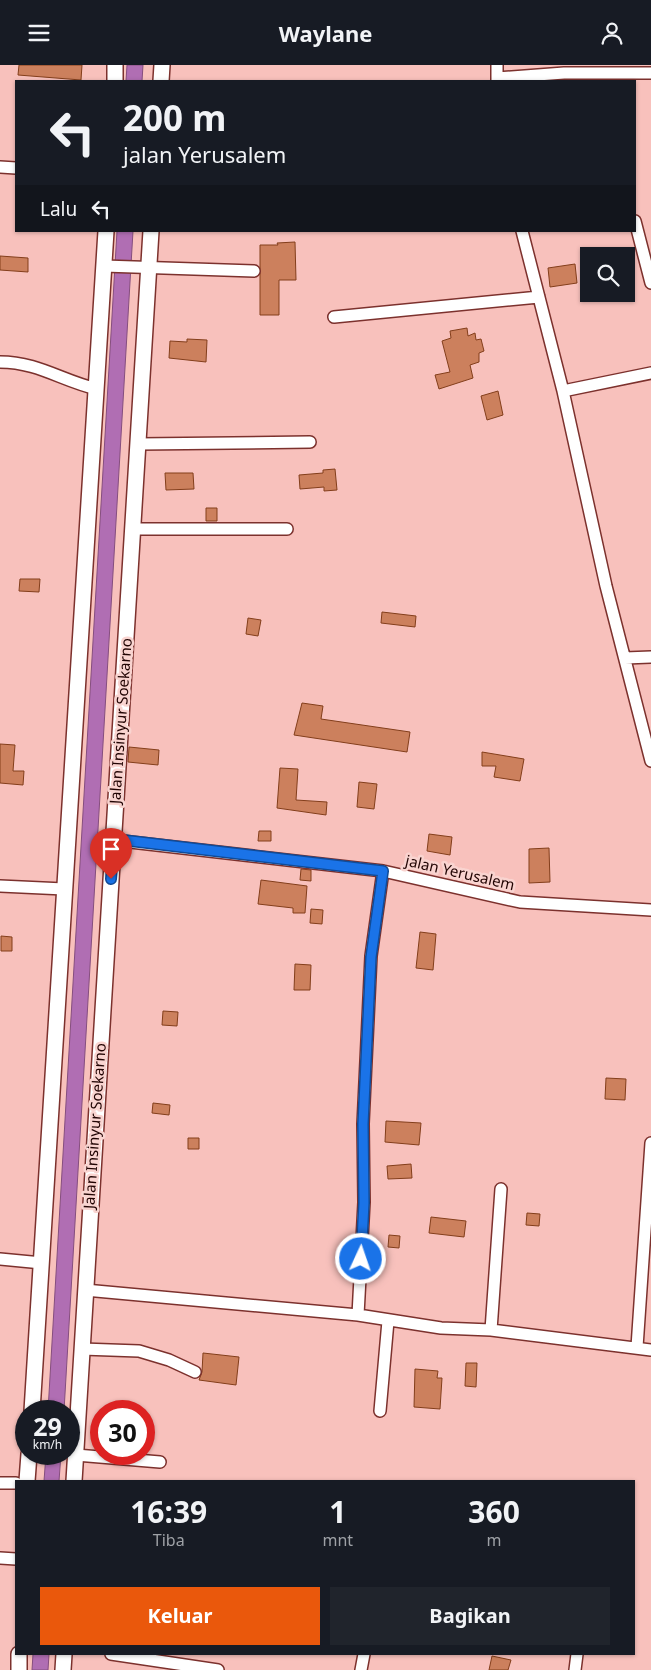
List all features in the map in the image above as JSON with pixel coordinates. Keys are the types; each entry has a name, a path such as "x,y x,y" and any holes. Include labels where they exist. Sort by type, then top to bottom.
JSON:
{"street":[{"path":"115,80 116,65"},
{"path":"161,80 162,65"},
{"path":"497,65 497,80 564,73 651,73"},
{"path":"0,167 15,169"},
{"path":"636,225 651,283"},
{"path":"33,1400 97,389 109,266 106,232"},
{"name":"Jalan Insinyur Soekarno","path":"79,1400 152,232"},
{"path":"522,232 563,391 590,521 651,761"},
{"path":"109,266 149,269 254,271"},
{"path":"334,317 539,297"},
{"path":"0,362 35,366 80,385 97,389"},
{"path":"563,391 651,373"},
{"path":"138,444 310,442"},
{"path":"134,529 287,529"},
{"path":"625,658 651,657"},
{"name":"jalan Yerusalem","path":"114,839 383,871 520,902 651,910"},
{"path":"358,1315 364,1203 363,1124 371,957 383,871"},
{"path":"0,886 64,889"},
{"path":"637,1347 651,1143"},
{"path":"491,1330 501,1189"},
{"path":"0,1259 42,1263"},
{"path":"85,1290 358,1315 441,1328 491,1330 651,1350"},
{"path":"380,1411 388,1321"},
{"path":"82,1349 139,1351 169,1360 195,1372"},
{"path":"80,1455 160,1462"},
{"path":"28,1480 29,1465"},
{"name":"Jalan Insinyur Soekarno","path":"74,1480 75,1465"},
{"path":"0,1483 15,1483"},
{"path":"0,1558 15,1559"},
{"path":"18,1670 19,1655"},
{"path":"63,1670 64,1655"},
{"path":"117,1655 218,1670"},
{"path":"361,1670 364,1655"},
{"path":"574,1670 577,1655"}],"shaded area":[{"path":"127,65 143,65 142,80 126,80"},
{"path":"117,232 133,232 65,1400 49,1400"},
{"path":"45,1465 60,1465 59,1480 44,1480"},
{"path":"33,1655 49,1655 48,1670 32,1670"}],"building":[{"path":"19,65 82,65 81,80 18,75"},
{"path":"295,242 296,280 279,280 279,315 260,315 260,245 278,245 277,243"},
{"path":"0,256 28,258 28,272 0,270"},
{"path":"575,264 577,283 550,287 548,268"},
{"path":"467,328 468,336 475,333 476,340 481,339 484,351 479,353 479,362 470,365 473,378 439,389 435,375 450,372 442,341 451,338 450,331"},
{"path":"187,339 207,340 206,362 169,358 170,341 187,342"},
{"path":"498,391 503,415 487,420 481,396"},
{"path":"335,469 337,490 324,491 324,487 300,489 299,475 323,473 323,470"},
{"path":"165,473 193,473 194,489 166,490"},
{"path":"206,508 217,508 217,521 206,521"},
{"path":"20,579 40,579 39,592 19,591"},
{"path":"382,612 416,616 415,627 381,623"},
{"path":"248,618 261,620 258,636 246,634"},
{"path":"302,703 323,706 321,719 410,732 407,752 294,735"},
{"path":"0,744 15,745 13,771 24,771 23,785 0,783"},
{"path":"129,747 159,750 158,765 128,762"},
{"path":"482,752 524,759 520,781 494,777 496,766 482,766"},
{"path":"280,768 298,769 296,800 327,802 326,815 277,808"},
{"path":"359,782 377,784 374,809 357,807"},
{"path":"259,831 271,831 271,841 258,841"},
{"path":"429,834 452,837 450,855 427,851"},
{"path":"549,848 550,882 529,883 529,849"},
{"path":"301,869 311,870 311,881 300,880"},
{"path":"261,880 307,886 305,913 293,913 293,908 258,904"},
{"path":"311,909 323,910 322,924 310,923"},
{"path":"420,932 436,934 433,970 416,968"},
{"path":"1,936 12,937 12,951 1,951"},
{"path":"295,964 311,965 310,990 294,990"},
{"path":"163,1011 178,1012 177,1026 162,1025"},
{"path":"606,1078 626,1079 625,1100 605,1099"},
{"path":"153,1103 170,1105 169,1115 152,1113"},
{"path":"386,1121 421,1123 419,1145 385,1142"},
{"path":"188,1138 199,1138 199,1149 188,1149"},
{"path":"411,1164 412,1178 388,1179 387,1166"},
{"path":"527,1213 540,1214 539,1226 526,1225"},
{"path":"431,1217 466,1221 464,1237 429,1233"},
{"path":"389,1235 400,1236 399,1248 388,1247"},
{"path":"203,1353 239,1357 236,1385 199,1380 202,1372"},
{"path":"466,1363 477,1363 476,1387 465,1386"},
{"path":"415,1369 438,1371 437,1378 442,1378 440,1409 414,1407"},
{"path":"492,1656 511,1660 508,1670 489,1670"}],"route":[{"path":"111,879 114,839 383,871 371,957 363,1124 364,1203 361,1259"}]}
